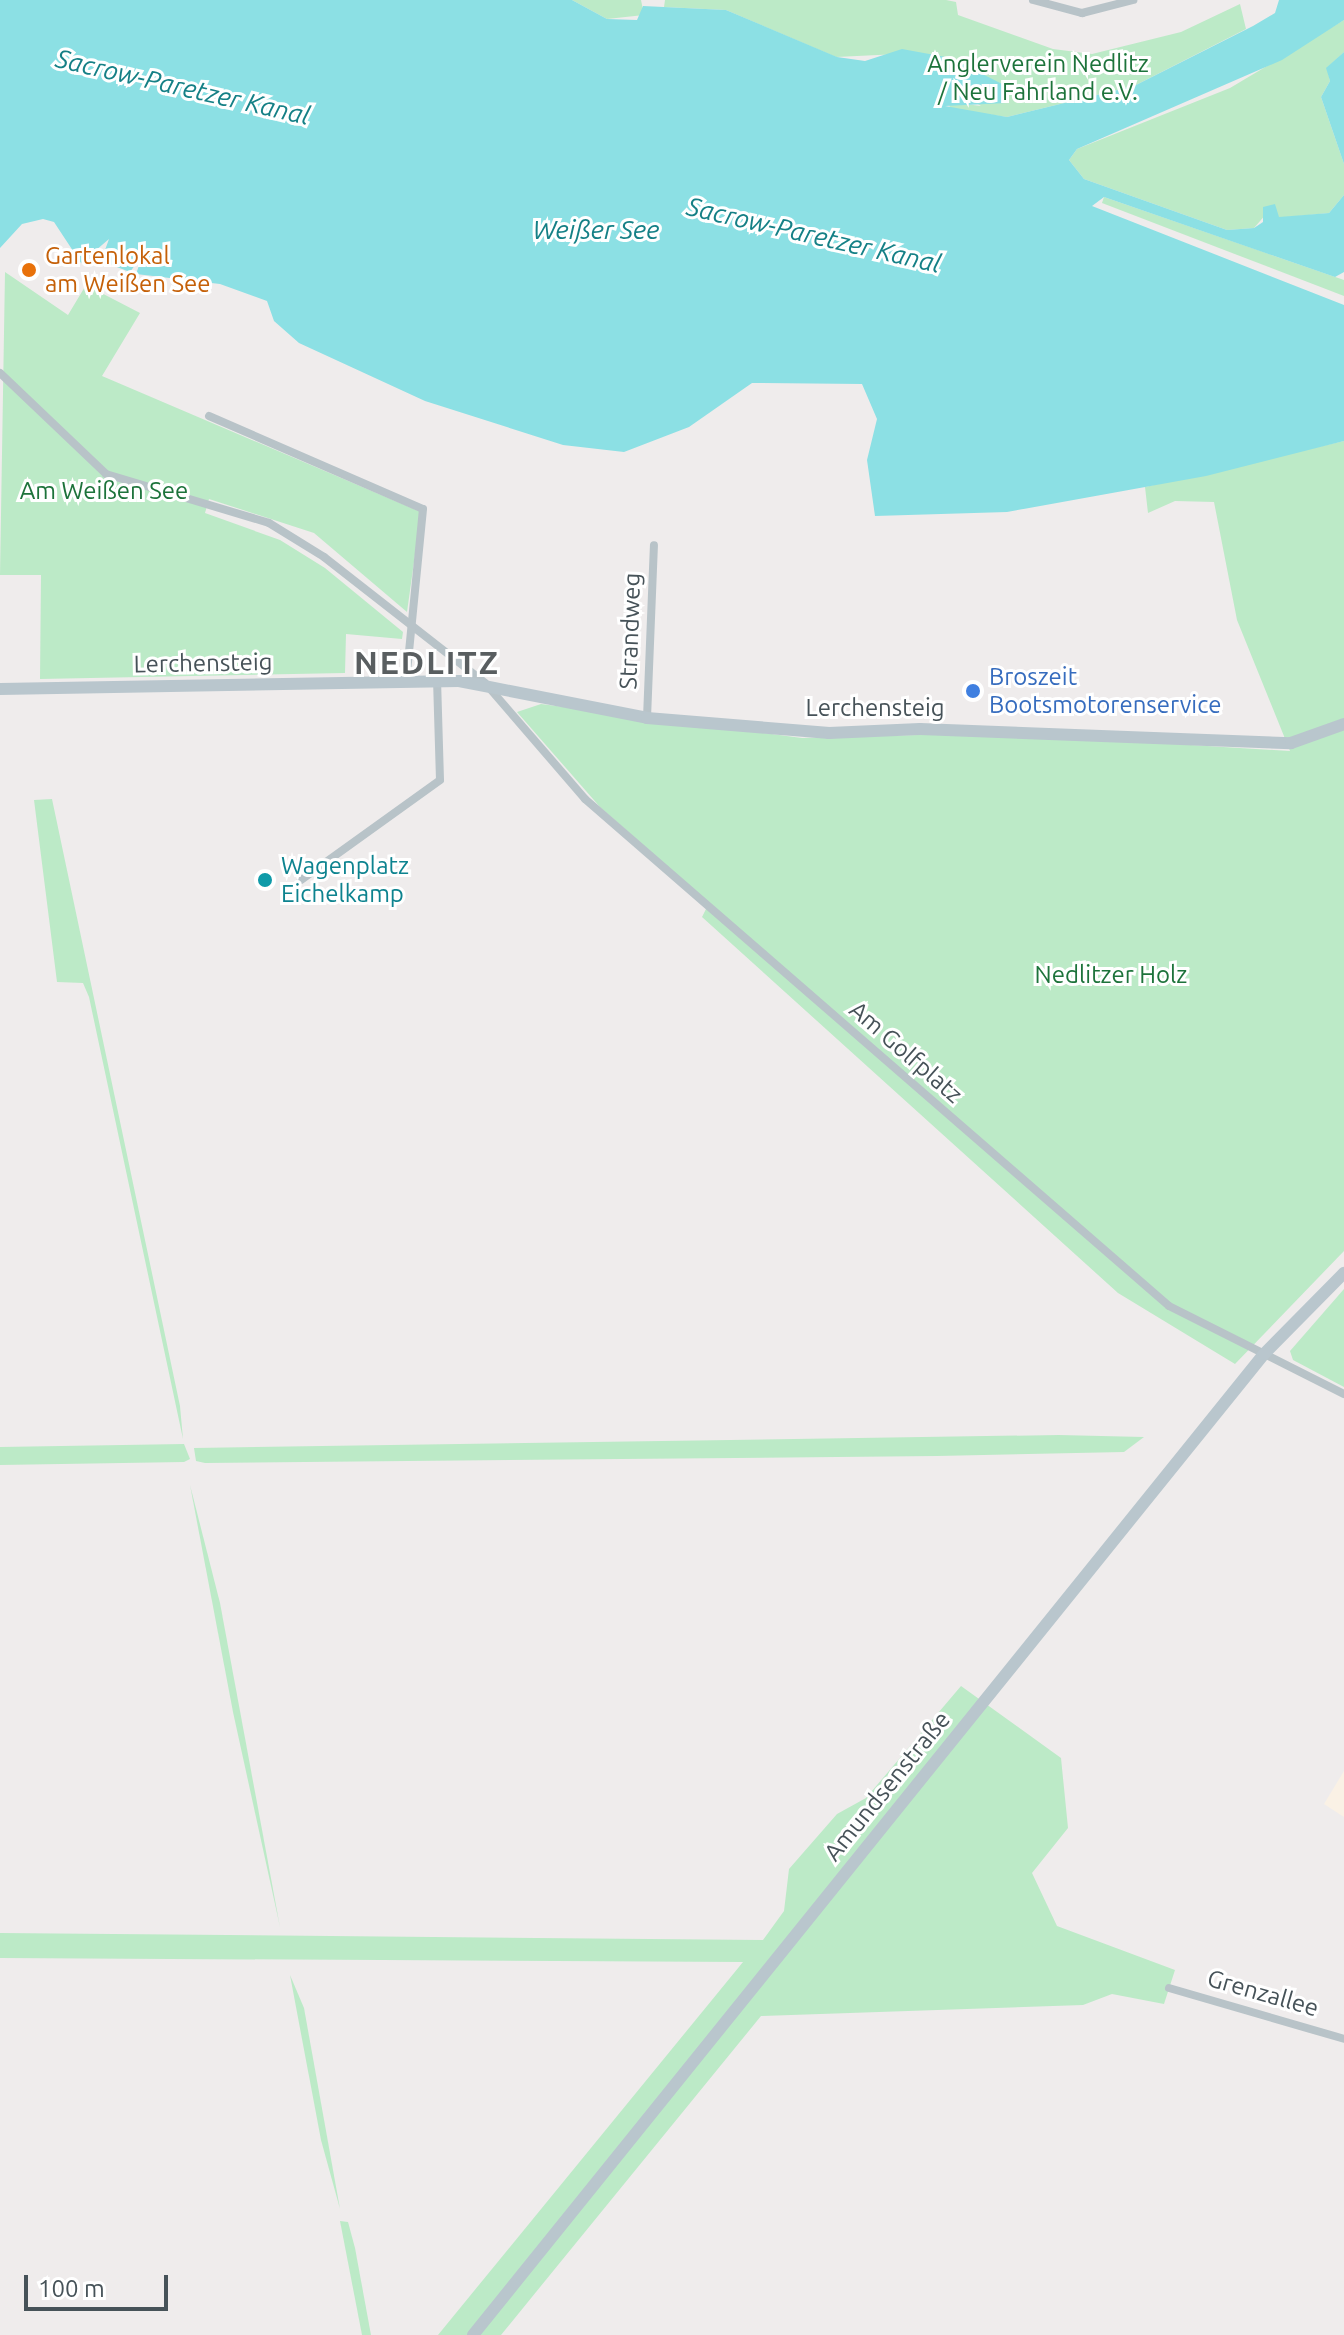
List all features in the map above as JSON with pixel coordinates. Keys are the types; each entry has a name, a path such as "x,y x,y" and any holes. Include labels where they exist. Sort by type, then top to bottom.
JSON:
{"street":[{"path":"1033,0 1082,13 1133,0"},
{"name":"Am Golfplatz","path":"0,373 106,474 269,523 409,624 448,659 485,683 585,799 1169,1306 1344,1394"},
{"path":"209,416 423,509 409,624 406,681"},
{"name":"Strandweg","path":"647,718 654,545"},
{"name":"Lerchensteig","path":"0,689 406,681 485,683 647,718 829,733 920,729 1291,743 1344,724"},
{"path":"301,880 440,780 437,681"},
{"name":"Amundsenstraße","path":"473,2335 1264,1354 1344,1273"},
{"name":"Grenzallee","path":"1169,1988 1344,2039"}],"shaded area":[{"path":"1344,1771 1344,1817 1324,1804"}],"green space":[{"path":"572,0 641,0 644,15 607,19"},
{"name":"Anglerverein Nedlitz / Neu Fahrland e.V.","path":"665,0 946,0 956,2 958,15 1053,49 1092,54 1181,32 1240,4 1246,29 1134,86 1007,117 950,109 949,102 981,106 899,54 836,57 726,10 664,7"},
{"path":"1344,20 1344,52 1327,68 1330,81 1321,97 1344,164 1344,195 1329,213 1278,218 1274,205 1254,228 1227,230 1084,179 1069,160 1077,149 1230,88"},
{"path":"1104,197 1344,280 1344,296 1102,203"},
{"name":"Am Weißen See","path":"5,272 68,315 86,285 140,313 102,376 421,512 407,612 314,533 209,499 205,513 280,540 325,568 403,632 402,639 346,634 345,673 40,679 41,575 0,575"},
{"name":"Nedlitzer Holz","path":"1344,441 1344,1251 1235,1364 1118,1293 702,917 709,903 600,807 517,712 541,704 802,738 997,733 1290,751 1237,620 1214,502 1175,501 1148,513 1145,487"},
{"path":"52,799 180,1406 183,1439 89,997 83,983 57,982 34,800"},
{"path":"1344,1289 1344,1387 1293,1360 1290,1351"},
{"path":"1059,1435 1144,1437 1124,1452 937,1456 205,1463 196,1461 194,1448"},
{"path":"184,1444 190,1459 184,1462 0,1465 0,1447"},
{"path":"190,1485 220,1603 280,1927 233,1712"},
{"path":"961,1686 1061,1758 1068,1828 1032,1873 1057,1926 1175,1970 1164,2004 1112,1994 1083,2005 761,2016 501,2335 438,2335 743,1962 0,1958 0,1933 763,1940 784,1911 789,1869 837,1814 866,1798"},
{"path":"290,1975 304,2008 340,2209 321,2140"},
{"path":"340,2221 348,2222 371,2335 362,2335"}],"water":[{"name":"Weißer See","path":"0,0 572,0 607,19 637,20 643,6 726,10 837,57 865,61 902,49 951,58 1008,87 1006,103 945,106 1007,117 1134,86 1275,13 1279,0 1344,0 1344,20 1282,60 1077,149 1069,160 1084,179 1227,230 1254,228 1263,222 1263,207 1275,204 1279,217 1329,213 1344,195 1344,272 1335,277 1104,197 1092,206 1344,305 1344,441 1206,476 1007,512 875,516 867,460 877,419 862,384 752,383 689,427 624,452 563,445 425,401 299,343 274,321 267,301 220,284 136,274 143,254 130,272 101,261 109,239 81,263 54,222 43,219 22,224 0,248"},
{"path":"1344,52 1344,164 1321,97 1330,81 1326,68"}],"place":[{"name":"Gartenlokal am Weißen See","path":"29,270"},
{"name":"Broszeit Bootsmotorenservice","path":"973,691"},
{"name":"Wagenplatz Eichelkamp","path":"265,880"}],"district":[{"name":"NEDLITZ","path":"427,662"}],"water label":[{"name":"Sacrow-Paretzer Kanal","path":"183,87"},
{"name":"Sacrow-Paretzer Kanal","path":"814,235"}]}
